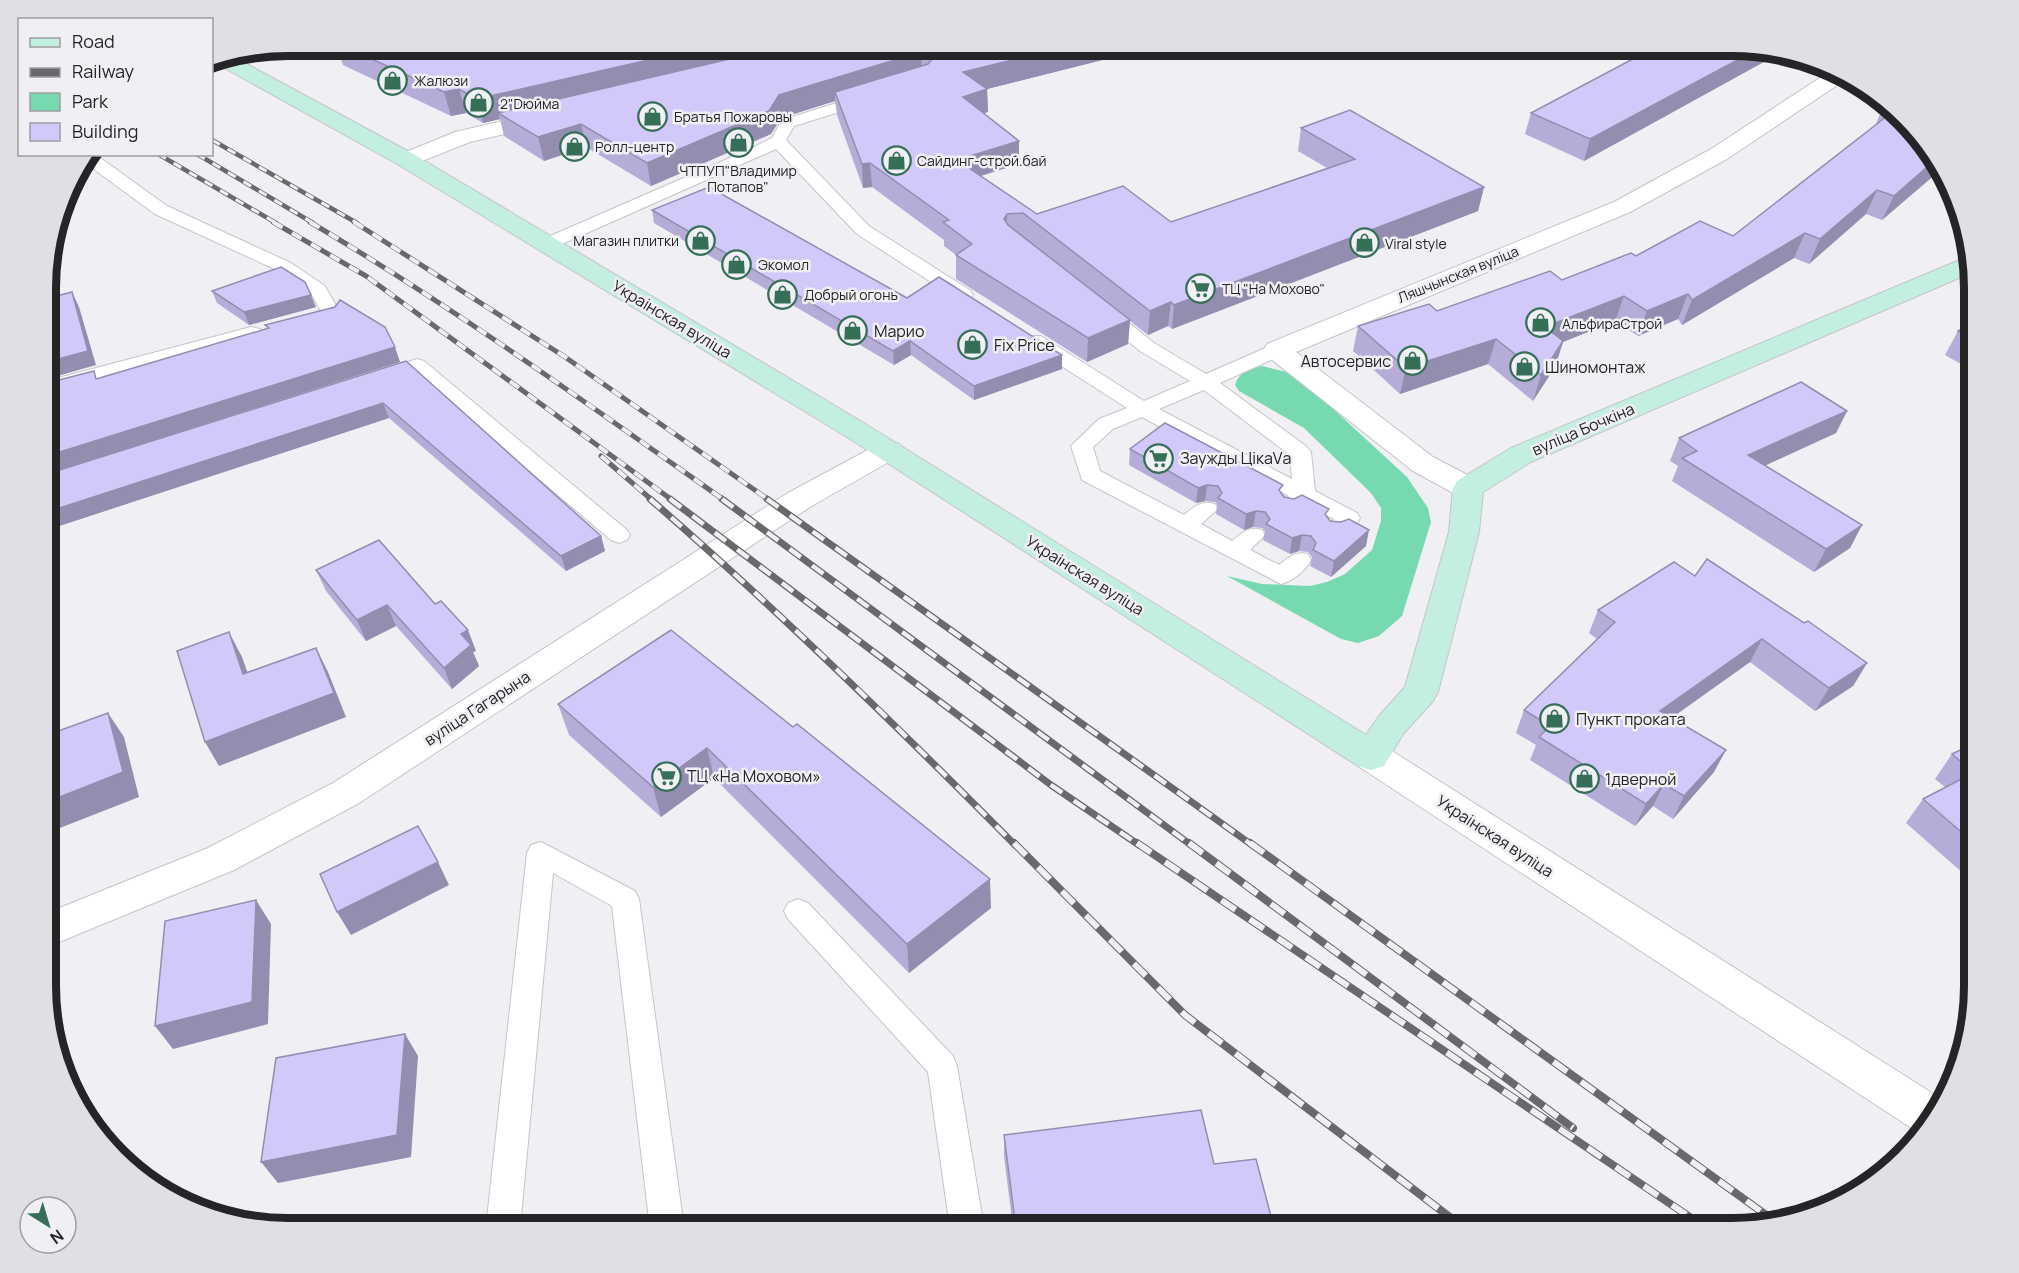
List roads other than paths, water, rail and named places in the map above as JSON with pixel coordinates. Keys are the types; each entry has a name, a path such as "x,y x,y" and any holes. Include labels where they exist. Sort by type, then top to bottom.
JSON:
{"main road":[{"name":"Украінская вуліца","path":"229,63 407,160 889,450 1371,756"},
{"name":"вуліца Бочкіна","path":"1468,488 1521,455 1963,268"},
{"path":"1371,756 1391,725 1421,692 1464,532 1468,488"}],"street":[{"name":"Ляшчынская вуліца","path":"1277,350 1622,207 1719,154 1833,79"},
{"path":"407,160 463,137 566,113"},
{"path":"56,388 274,328"},
{"path":"1277,350 1423,464 1468,488"},
{"name":"вуліца Гагарына","path":"56,926 221,859 346,793 799,500 889,450"},
{"name":"Украінская вуліца","path":"1371,756 1925,1113"}],"lane":[{"path":"547,244 754,154 778,141 788,123 878,95"},
{"path":"778,141 863,230 982,307"},
{"path":"94,161 161,210 285,267 318,290 320,316"},
{"path":"1090,302 1147,347 1206,382 1300,452 1297,501"},
{"path":"1022,333 1251,476 1297,501 1349,518 1335,530"},
{"path":"1277,350 1106,424 1082,446 1090,475 1281,576 1300,560"},
{"path":"361,383 417,365 619,535"},
{"path":"1186,525 1207,509"},
{"path":"1234,551 1254,535"},
{"path":"504,1218 541,853 625,899 666,1218"},
{"path":"798,911 942,1066 965,1218"}],"railway":[{"path":"213,141 357,223"},
{"path":"161,156 276,223"},
{"path":"200,156 313,223"},
{"path":"273,222 366,276 672,500"},
{"path":"310,222 468,322 724,500"},
{"path":"354,222 565,357 769,500"},
{"path":"601,456 652,500"},
{"path":"650,499 836,669 1015,845"},
{"path":"670,499 1051,785 1139,845"},
{"path":"722,499 1191,845"},
{"path":"767,499 1252,845"},
{"path":"1014,843 1185,1015 1451,1218"},
{"path":"1137,843 1691,1218"},
{"path":"1189,843 1573,1128"},
{"path":"1250,843 1766,1215"}],"place":[{"name":"Жалюзи","path":"393,80"},
{"name":"2\"Dюйма","path":"479,103"},
{"name":"Братья Пожаровы","path":"653,116"},
{"name":"ЧТПУП\"Владимир Потапов\"","path":"738,143"},
{"name":"Ролл-центр","path":"574,146"},
{"name":"Сайдинг-строй.бай","path":"896,160"},
{"name":"Магазин плитки","path":"700,240"},
{"name":"Viral style","path":"1364,243"},
{"name":"Экомол","path":"737,264"},
{"name":"ТЦ \"На Мохово\"","path":"1201,288"},
{"name":"Добрый огонь","path":"783,294"},
{"name":"АльфираСтрой","path":"1541,323"},
{"name":"Марио","path":"853,331"},
{"name":"Fix Price","path":"973,345"},
{"name":"Автосервис","path":"1412,361"},
{"name":"Шиномонтаж","path":"1524,367"},
{"name":"Заужды ЦікаVа","path":"1159,458"},
{"name":"Пункт проката","path":"1555,719"},
{"name":"ТЦ «На Моховом»","path":"666,776"},
{"name":"1дверной","path":"1584,779"}]}
